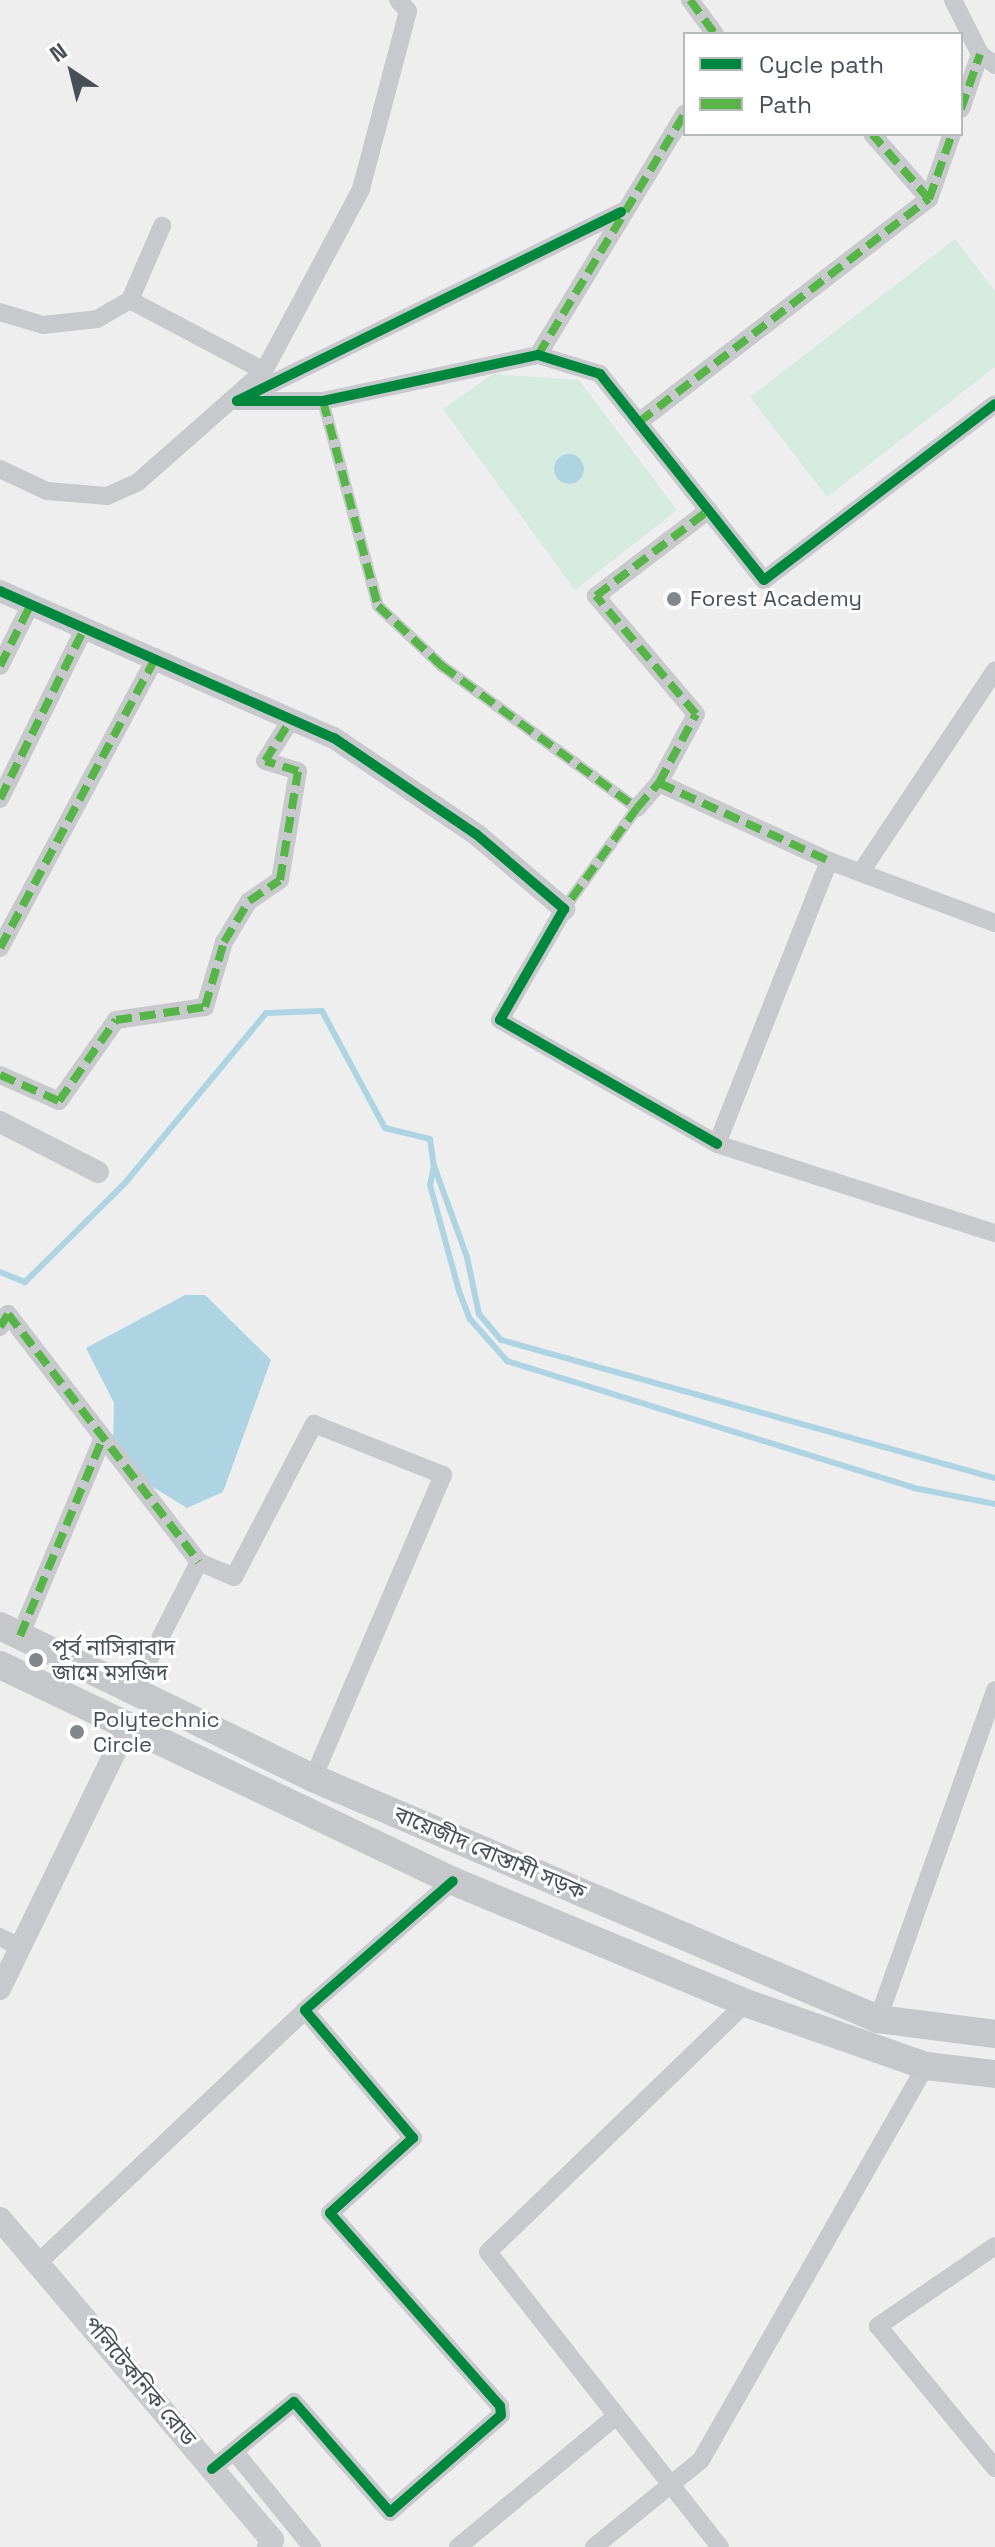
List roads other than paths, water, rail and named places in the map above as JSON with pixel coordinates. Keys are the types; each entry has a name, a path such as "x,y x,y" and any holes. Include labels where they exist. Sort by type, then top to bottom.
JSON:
{"main road":[{"name":"বায়েজীদ বোস্তামী সড়ক","path":"10,1631 313,1778 878,2019 995,2034"},
{"name":"বায়েজীদ বোস্তামী সড়ক","path":"0,1665 126,1730 453,1881 746,2003 926,2066 995,2074"},
{"name":"পলিটেকনিক রোড","path":"0,2219 40,2261 272,2540 269,2547"}],"street":[{"path":"690,0 714,32"},
{"path":"953,0 988,60 963,105"},
{"path":"0,469 47,491 107,496 138,482 264,371 361,189 408,4"},
{"path":"538,355 621,212 683,116"},
{"path":"874,136 929,199"},
{"path":"639,422 929,199 951,136"},
{"path":"621,212 237,401 323,401 538,355 600,374 764,580 995,404"},
{"path":"0,312 71,325 130,300 162,226"},
{"path":"130,300 264,371"},
{"path":"323,401 378,606 442,666 637,808"},
{"path":"709,510 596,596 696,714 659,783 637,808 564,909 500,1020 717,1144 995,1233"},
{"path":"0,591 292,718 400,778 564,909"},
{"path":"0,666 31,604"},
{"path":"0,799 85,627"},
{"path":"0,948 156,657"},
{"path":"861,872 995,670"},
{"path":"0,1075 59,1101 116,1020 205,1007 224,942 249,901 280,880 298,771 265,761 292,718"},
{"path":"659,783 829,861 995,923"},
{"path":"717,1144 829,861"},
{"path":"0,1122 98,1172"},
{"path":"0,1327 8,1314 102,1440 199,1562 234,1577 316,1423 446,1478 313,1778"},
{"path":"10,1631 102,1440"},
{"path":"133,1691 199,1562"},
{"path":"878,2019 995,1690"},
{"path":"0,1989 10,1942 126,1730"},
{"path":"40,2261 305,2010 453,1881"},
{"path":"720,2547 614,2418 491,2259 488,2245 746,2003"},
{"path":"212,2469 294,2402 390,2512 502,2410 330,2213 413,2138 305,2010"},
{"path":"594,2547 701,2460 926,2066"},
{"path":"995,2246 878,2326 995,2468"},
{"path":"458,2547 614,2418"},
{"path":"234,2451 312,2547"}],"water":[{"path":"569,454 575,455 583,463 583,475 575,483 569,484 563,483 555,475 554,469 555,463 563,455"},
{"path":"185,1295 205,1295 271,1360 223,1492 187,1508 135,1476 113,1448 114,1403 86,1348"}],"waterway":[{"path":"0,1272 25,1282 125,1183 266,1013 322,1011 385,1128 430,1139 434,1166"},
{"path":"995,1478 501,1340 479,1314 467,1257 434,1166 430,1185 459,1291 470,1319 507,1361 914,1488 995,1504"}],"place":[{"name":"Forest Academy","path":"674,599"},
{"name":"পূর্ব নাসিরাবাদ জামে মসজিদ","path":"36,1660"},
{"name":"Polytechnic Circle","path":"77,1732"}]}
